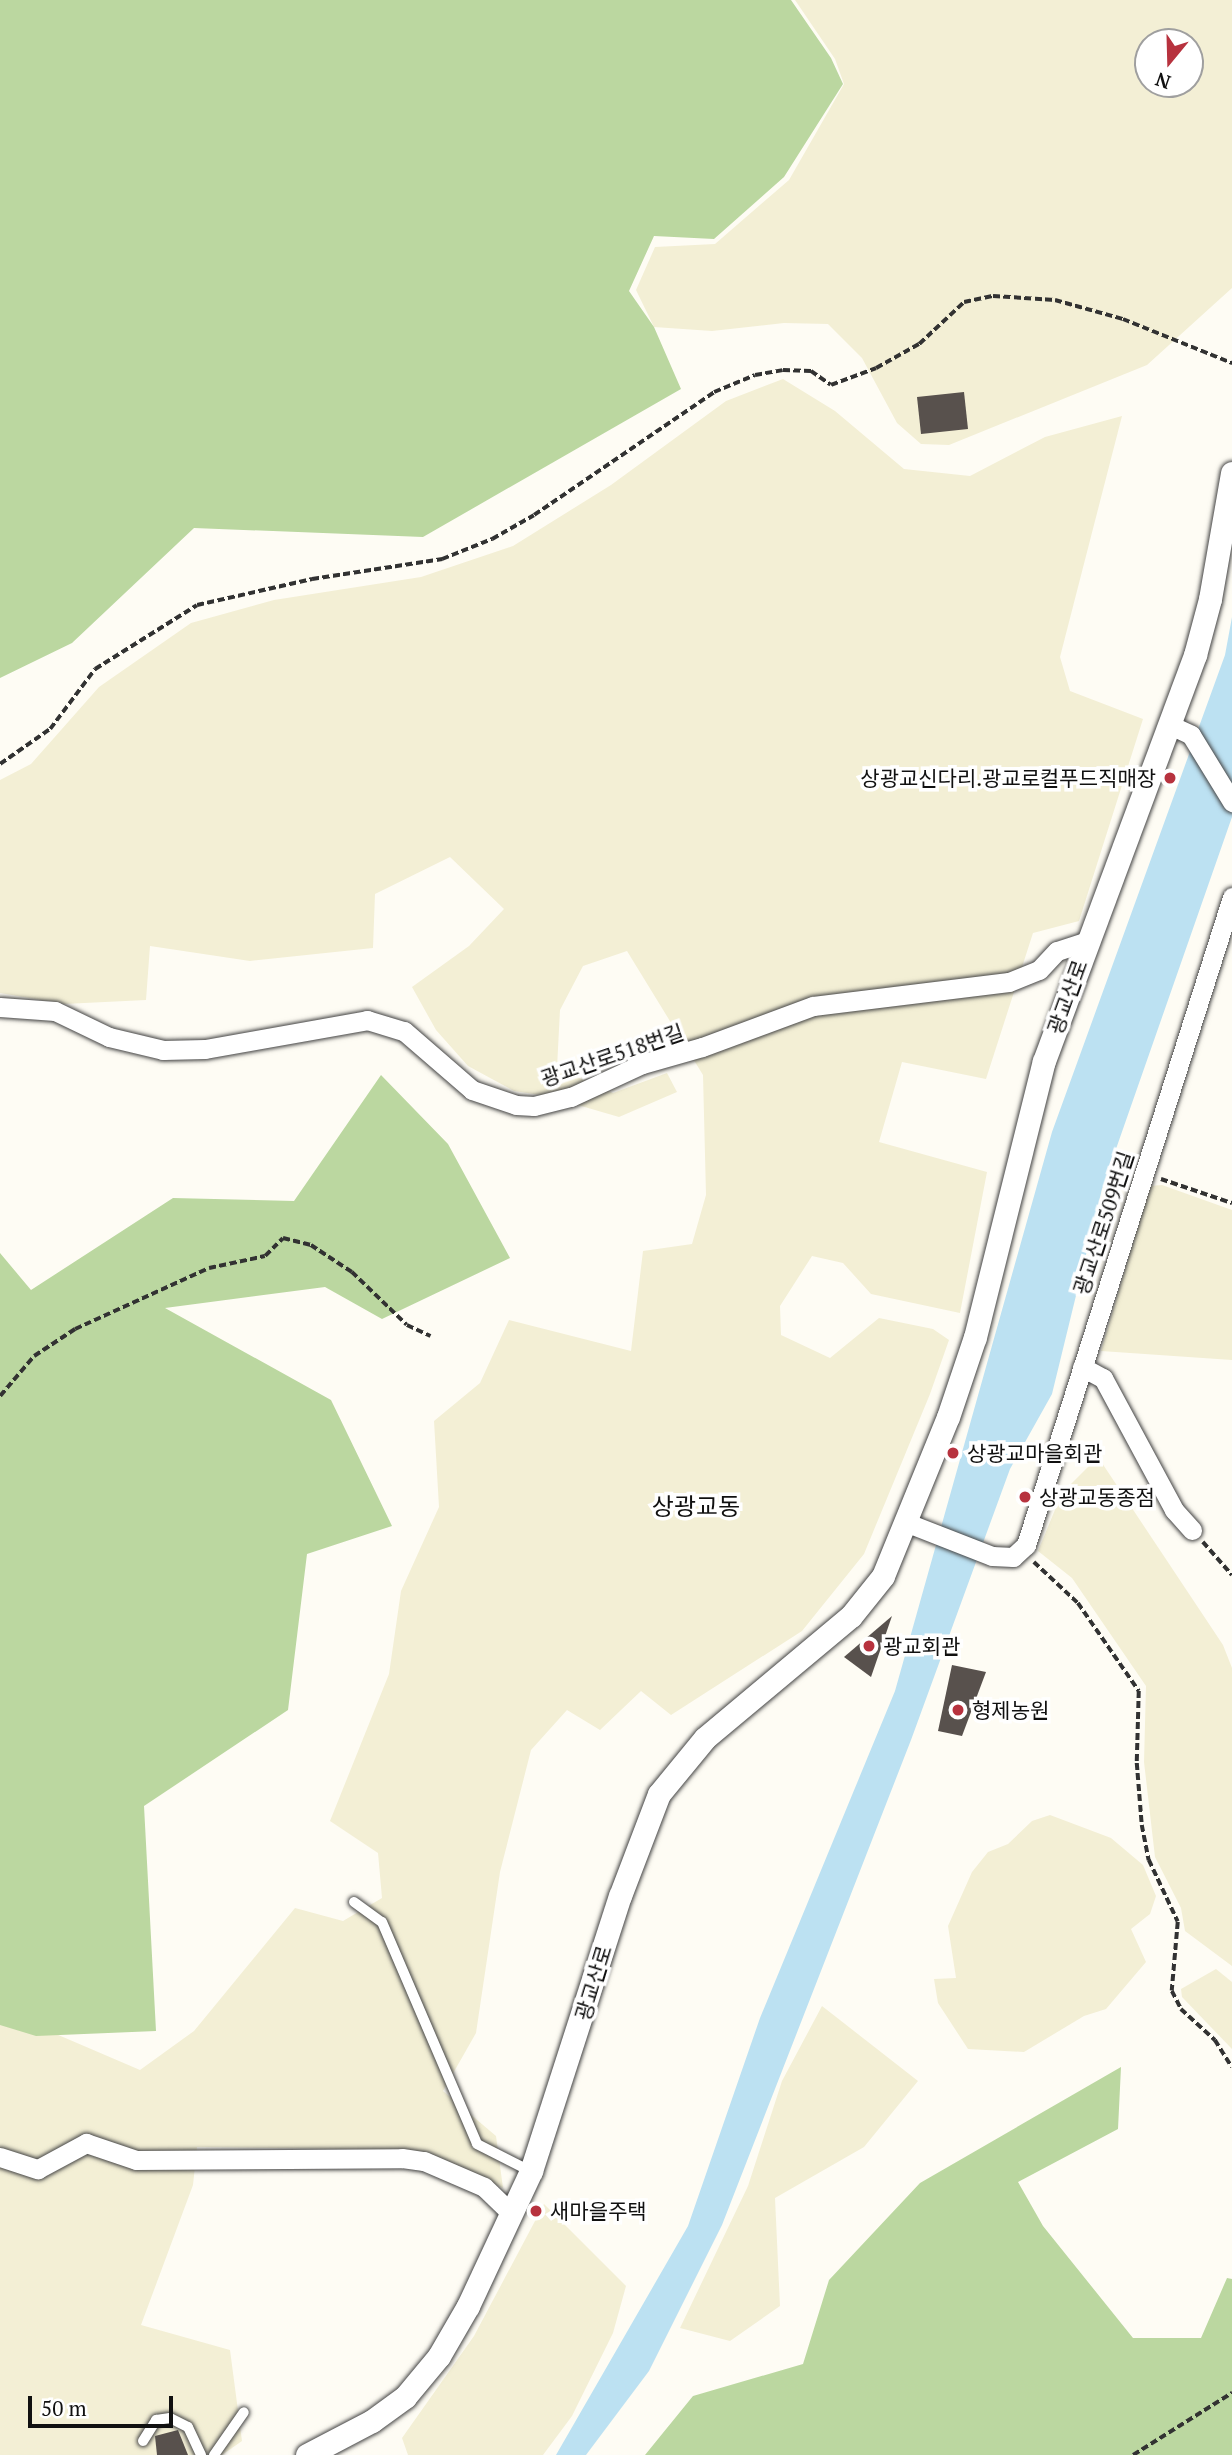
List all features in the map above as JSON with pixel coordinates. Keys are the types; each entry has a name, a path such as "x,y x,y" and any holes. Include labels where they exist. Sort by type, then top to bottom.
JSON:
{"street":[{"name":"광교산로","path":"307,2455 372,2421 421,2382 468,2306 531,2171 628,1872 659,1794 705,1738 851,1616 883,1576 975,1337 1044,1060 1087,941 1180,730 1210,598 1232,473"},
{"path":"1180,730 1232,802"},
{"name":"광교산로509번길","path":"1017,1555 1082,1367 1232,897"},
{"name":"광교산로518번길","path":"0,1007 55,1011 109,1037 163,1050 219,1047 367,1020 404,1031 472,1090 516,1105 534,1105 571,1097 642,1064 702,1048 813,1006 1009,982 1039,970 1057,951 1087,941"},
{"path":"1082,1367 1102,1378 1174,1510 1192,1530"},
{"path":"905,1521 992,1556 1017,1555"},
{"path":"0,2157 38,2169 86,2143 136,2160 402,2158 424,2161 484,2187 512,2214"}],"lane":[{"path":"354,1902 382,1922 477,2144 531,2171"},
{"path":"214,2455 244,2412"},
{"path":"143,2441 156,2420 170,2418 188,2427 201,2455"}],"path":[{"path":"0,764 50,729 95,669 197,605 312,579 392,568 455,554 534,515 713,391 755,375 783,370 811,371 831,385 876,368 919,344 964,302 993,296 1055,300 1123,318 1232,363"},
{"path":"1142,1176 1232,1203"},
{"path":"0,1396 34,1356 75,1329 209,1268 265,1255 283,1238 311,1245 407,1325 431,1336"},
{"path":"1192,1530 1232,1575"},
{"path":"1017,1555 1065,1587 1139,1691 1136,1763 1143,1825 1149,1860 1178,1922 1172,1991 1181,2009 1215,2039 1232,2067"},
{"path":"1133,2455 1232,2393"}],"shaded area":[{"path":"795,0 1232,0 1232,288 1147,365 949,445 921,444 897,423 862,358 828,324 784,323 712,331 654,327 636,290 655,247 715,244 789,180 844,84 835,59"},
{"path":"783,379 835,411 904,469 970,476 1045,437 1122,416 1060,657 1070,691 1143,719 1079,921 1033,933 986,1079 902,1062 879,1142 987,1172 960,1313 871,1294 843,1263 812,1256 780,1306 781,1335 830,1358 879,1318 933,1329 949,1340 930,1394 864,1554 802,1631 671,1715 641,1691 600,1730 567,1710 531,1750 500,1872 476,2033 443,2091 496,2136 503,2188 410,2150 197,2147 193,2185 141,2325 230,2350 242,2441 222,2455 0,2455 0,2010 140,2070 194,2031 295,1908 343,1921 382,1898 378,1853 330,1821 389,1674 401,1591 439,1507 434,1421 480,1383 509,1320 631,1351 643,1251 692,1244 706,1195 703,1075 627,951 583,966 560,1010 557,1068 613,1093 667,1073 677,1092 619,1117 547,1096 514,1091 468,1066 436,1030 412,987 469,946 504,909 450,857 375,894 373,948 250,961 150,946 146,1000 64,1004 0,993 0,780 31,764 99,687 191,623 274,600 421,577 513,546 611,485 726,401"},
{"path":"1162,1185 1232,1210 1232,1360 1101,1351 1150,1186"},
{"path":"1098,1457 1223,1645 1232,1668 1232,1966 1185,1931 1181,1908 1155,1857 1144,1762 1146,1686 1072,1578 1038,1551 1062,1493"},
{"path":"1050,1815 1111,1838 1143,1865 1156,1896 1150,1914 1131,1929 1146,1962 1106,2009 1084,2016 1024,2052 968,2049 938,2003 934,1979 956,1978 948,1926 972,1872 988,1852 1008,1844 1032,1821"},
{"path":"1216,1969 1232,1982 1232,2049 1182,1997 1181,1989"},
{"path":"822,2006 918,2081 864,2147 775,2198 780,2306 730,2341 680,2328 748,2186 782,2081"},
{"path":"544,2204 626,2286 613,2333 572,2416 543,2455 408,2455 402,2438 474,2336"}],"green space":[{"path":"0,0 791,0 831,58 843,84 784,177 714,239 654,236 629,291 654,327 681,389 423,537 194,528 72,643 0,678"},
{"path":"381,1075 448,1144 510,1258 382,1319 325,1287 165,1308 331,1400 392,1526 307,1554 288,1710 144,1806 156,2031 36,2036 0,2025 0,1253 31,1290 173,1198 294,1201"},
{"path":"1121,2067 1118,2129 1018,2182 1043,2226 1133,2338 1201,2338 1227,2278 1232,2279 1232,2455 645,2455 693,2396 803,2364 829,2280 920,2183"}],"water":[{"path":"1232,617 1232,817 1102,1189 1052,1394 1010,1469 911,1740 722,2225 649,2371 586,2455 556,2455 688,2226 760,2018 895,1691 1052,1132 1225,655"}],"building":[{"path":"964,392 968,429 921,434 917,397"},
{"name":"광교회관","path":"892,1616 871,1677 844,1657"},
{"name":"형제농원","path":"952,1665 986,1672 962,1736 938,1731"},
{"path":"178,2430 188,2455 157,2455 155,2436"}],"place":[{"name":"상광교신다리.광교로컬푸드직매장","path":"1170,778"},
{"name":"상광교마을회관","path":"953,1453"},
{"name":"상광교동종점","path":"1025,1497"},
{"name":"광교회관","path":"869,1646"},
{"name":"형제농원","path":"958,1710"},
{"name":"새마을주택","path":"536,2211"}],"district":[{"name":"상광교동","path":"696,1507"}]}
